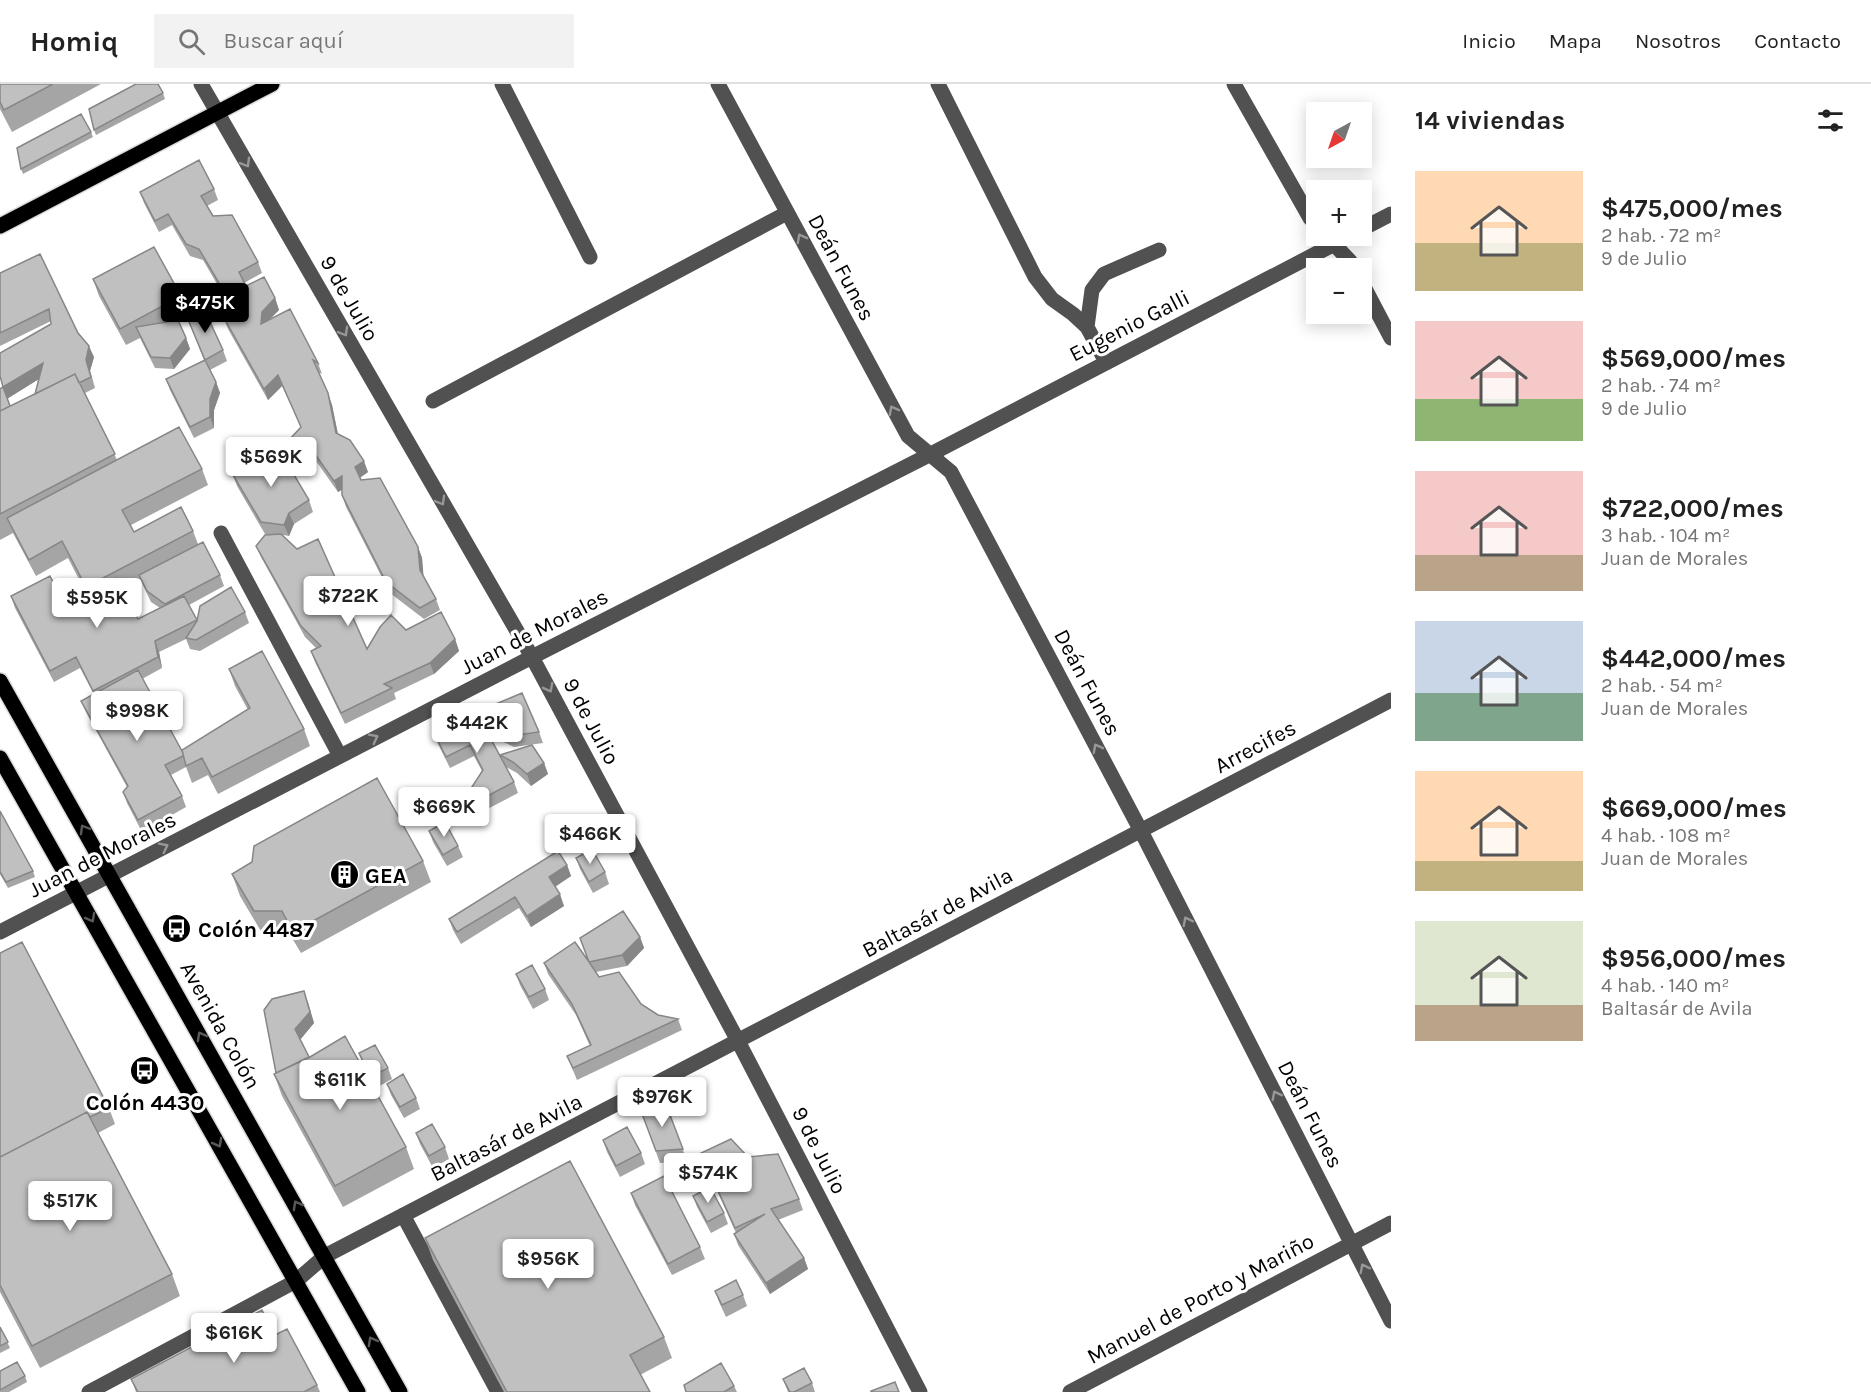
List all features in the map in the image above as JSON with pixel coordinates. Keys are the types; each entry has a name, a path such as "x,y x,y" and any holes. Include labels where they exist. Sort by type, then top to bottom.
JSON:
{"main road":[{"path":"0,226 272,84"},
{"name":"Avenida Colón","path":"0,681 326,1256 400,1392"},
{"path":"0,758 358,1392"}],"street":[{"name":"9 de Julio","path":"201,84 532,657 738,1041 920,1392"},
{"path":"502,84 590,257"},
{"name":"Deán Funes","path":"718,84 908,436 951,472 1141,831 1391,1321"},
{"path":"938,84 1035,277 1052,299 1087,327 1106,362"},
{"path":"1234,84 1306,211"},
{"path":"433,401 787,213"},
{"path":"1372,224 1391,214"},
{"name":"Eugenio Galli","path":"929,455 1319,246"},
{"path":"1336,246 1347,258"},
{"path":"1087,327 1092,290 1104,274 1158,250"},
{"path":"1372,302 1391,338"},
{"name":"Juan de Morales","path":"0,932 929,455"},
{"path":"220,533 340,756"},
{"name":"Arrecifes","path":"1141,831 1391,700"},
{"name":"Baltasár de Avila","path":"89,1392 296,1281 326,1256 1141,831"},
{"path":"404,1215 498,1392"},
{"name":"Manuel de Porto y Mariño","path":"1070,1392 1391,1223"}],"building":[{"path":"0,84 53,84 4,110 0,102"},
{"path":"136,84 158,84 163,93 94,130 89,109"},
{"path":"81,114 91,132 21,169 17,148"},
{"path":"199,160 214,189 201,196 213,216 232,215 258,262 239,272 246,286 264,277 275,298 262,312 261,324 290,309 318,363 313,360 328,393 336,433 350,440 364,461 355,467 361,480 380,478 418,547 420,570 436,599 420,608 386,582 342,495 342,476 334,481 312,450 296,456 290,439 301,427 278,375 264,389 224,318 219,283 199,249 186,244 168,214 155,221 140,192"},
{"path":"154,247 181,296 120,329 93,279"},
{"path":"40,254 78,333 89,346 86,360 91,377 79,383 75,374 35,394 43,363 3,387 0,376 0,353 51,324 49,309 0,333 0,273"},
{"path":"204,309 223,350 205,360 187,317"},
{"path":"178,320 186,338 170,358 151,357 136,327"},
{"path":"205,360 216,382 210,399 210,417 190,427 166,379"},
{"path":"75,374 115,454 0,514 0,411"},
{"path":"3,387 10,406 0,411 0,389"},
{"path":"179,427 202,469 122,510 134,532 181,507 193,531 86,587 62,541 29,560 7,518"},
{"path":"278,448 309,500 289,513 284,525 261,522 233,475"},
{"path":"281,534 297,549 318,539 367,649 380,627 391,615 406,630 441,612 455,639 430,663 384,684 392,688 341,713 311,651 321,646 301,626 256,546 265,535"},
{"path":"203,542 220,575 165,604 147,591 139,575"},
{"path":"50,576 65,605 116,578 138,619 184,596 197,620 155,641 158,657 93,691 76,657 50,671 11,596"},
{"path":"231,587 245,612 196,640 186,638 197,621 200,606"},
{"path":"262,651 304,729 212,777 202,758 186,766 182,750 250,708 229,669"},
{"path":"138,670 183,756 165,765 182,796 138,820 123,792 128,786 81,701"},
{"path":"522,693 539,732 510,736 491,727 484,709"},
{"path":"476,711 514,782 472,804 470,790 483,770 470,745 446,757 434,733"},
{"path":"532,745 544,763 527,774 500,755"},
{"name":"GEA","path":"377,778 423,861 293,932 282,911 254,911 232,874 252,862 254,846"},
{"path":"0,811 33,871 6,882 0,872"},
{"path":"445,822 458,846 443,855 429,831"},
{"path":"592,849 605,872 589,882 576,858"},
{"path":"558,851 567,865 549,877 560,894 527,916 515,897 457,932 449,919"},
{"path":"623,911 640,937 622,955 589,962 580,938"},
{"path":"22,942 109,1108 90,1117 87,1112 0,1157 0,953"},
{"path":"575,942 599,977 619,972 641,1004 658,1015 678,1019 573,1068 567,1056 591,1045 572,1004 544,963"},
{"path":"532,965 545,989 529,997 516,974"},
{"path":"304,991 310,1012 295,1029 309,1057 276,1073 264,1010 272,999"},
{"path":"345,1036 406,1147 335,1186 274,1074 310,1057"},
{"path":"375,1045 388,1068 371,1077 359,1053"},
{"path":"403,1074 416,1098 400,1107 387,1084"},
{"path":"665,1102 683,1149 656,1151 641,1111"},
{"path":"87,1112 172,1274 32,1346 0,1285 0,1157"},
{"path":"432,1124 445,1147 429,1156 416,1133"},
{"path":"627,1127 641,1153 616,1166 603,1140"},
{"path":"731,1139 748,1157 778,1154 799,1199 771,1209 804,1258 766,1283 734,1234 765,1214 735,1228 701,1153"},
{"path":"570,1161 664,1337 630,1355 650,1392 507,1392 425,1238"},
{"path":"664,1176 700,1247 668,1264 631,1193"},
{"path":"710,1187 724,1213 707,1222 693,1196"},
{"path":"736,1280 743,1295 722,1305 715,1291"},
{"path":"262,1310 275,1335 287,1329 317,1385 304,1392 138,1392 131,1379"},
{"path":"0,1327 8,1342 0,1346"},
{"path":"17,1362 25,1376 0,1390 0,1371"},
{"path":"721,1363 734,1386 724,1392 686,1392 684,1385"},
{"path":"804,1368 812,1383 790,1392 783,1379"},
{"path":"895,1382 899,1392 871,1392 871,1391"}],"place":[{"name":"GEA","path":"344,875"},
{"name":"Colón 4487","path":"177,929"},
{"name":"Colón 4430","path":"145,1070"}]}
